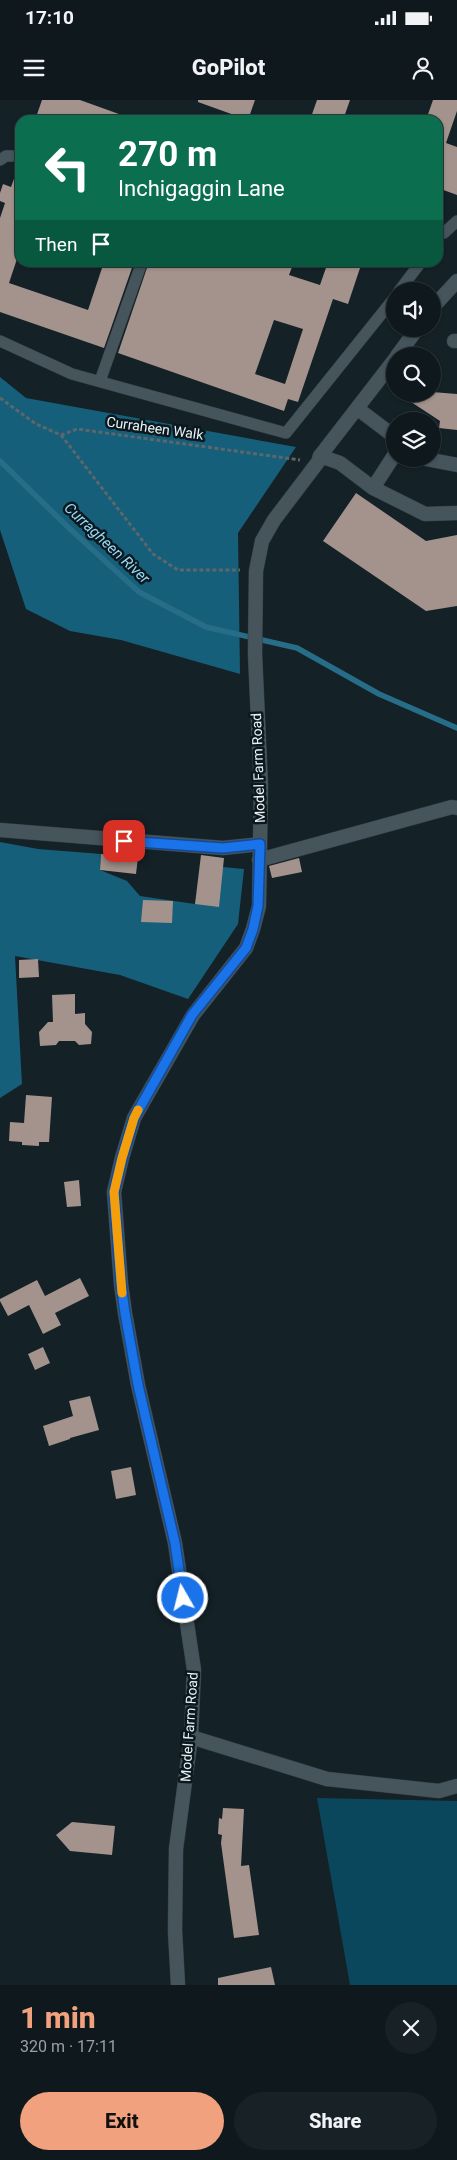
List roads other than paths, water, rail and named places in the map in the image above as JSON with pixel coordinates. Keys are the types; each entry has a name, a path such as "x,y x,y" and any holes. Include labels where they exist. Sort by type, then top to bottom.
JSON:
{"main road":[{"path":"441,298 457,281"},
{"name":"Model Farm Road","path":"178,1985 175,1931 176,1849 191,1737 194,1670 175,1543 138,1385 125,1313 114,1192 134,1118 192,1015 246,948 253,929 258,906 261,786 254,620 256,571 262,541 274,520 386,371"},
{"path":"358,409 386,430"},
{"path":"319,459 340,462 373,488 425,514 457,513"},
{"path":"441,462 457,465"},
{"path":"373,488 387,467"},
{"path":"259,860 452,807 457,808"},
{"path":"0,830 215,847 260,844"},
{"path":"191,1737 326,1779 440,1791 457,1786"}],"lane":[{"path":"0,160 6,156 15,156"},
{"path":"443,232 457,221"},
{"path":"100,382 140,267"},
{"path":"406,282 417,267"},
{"path":"0,341 72,374 286,433 386,315"}],"waterway":[{"name":"Curragheen River","path":"0,461 139,592 206,627 297,648 379,694 457,728"}]}
